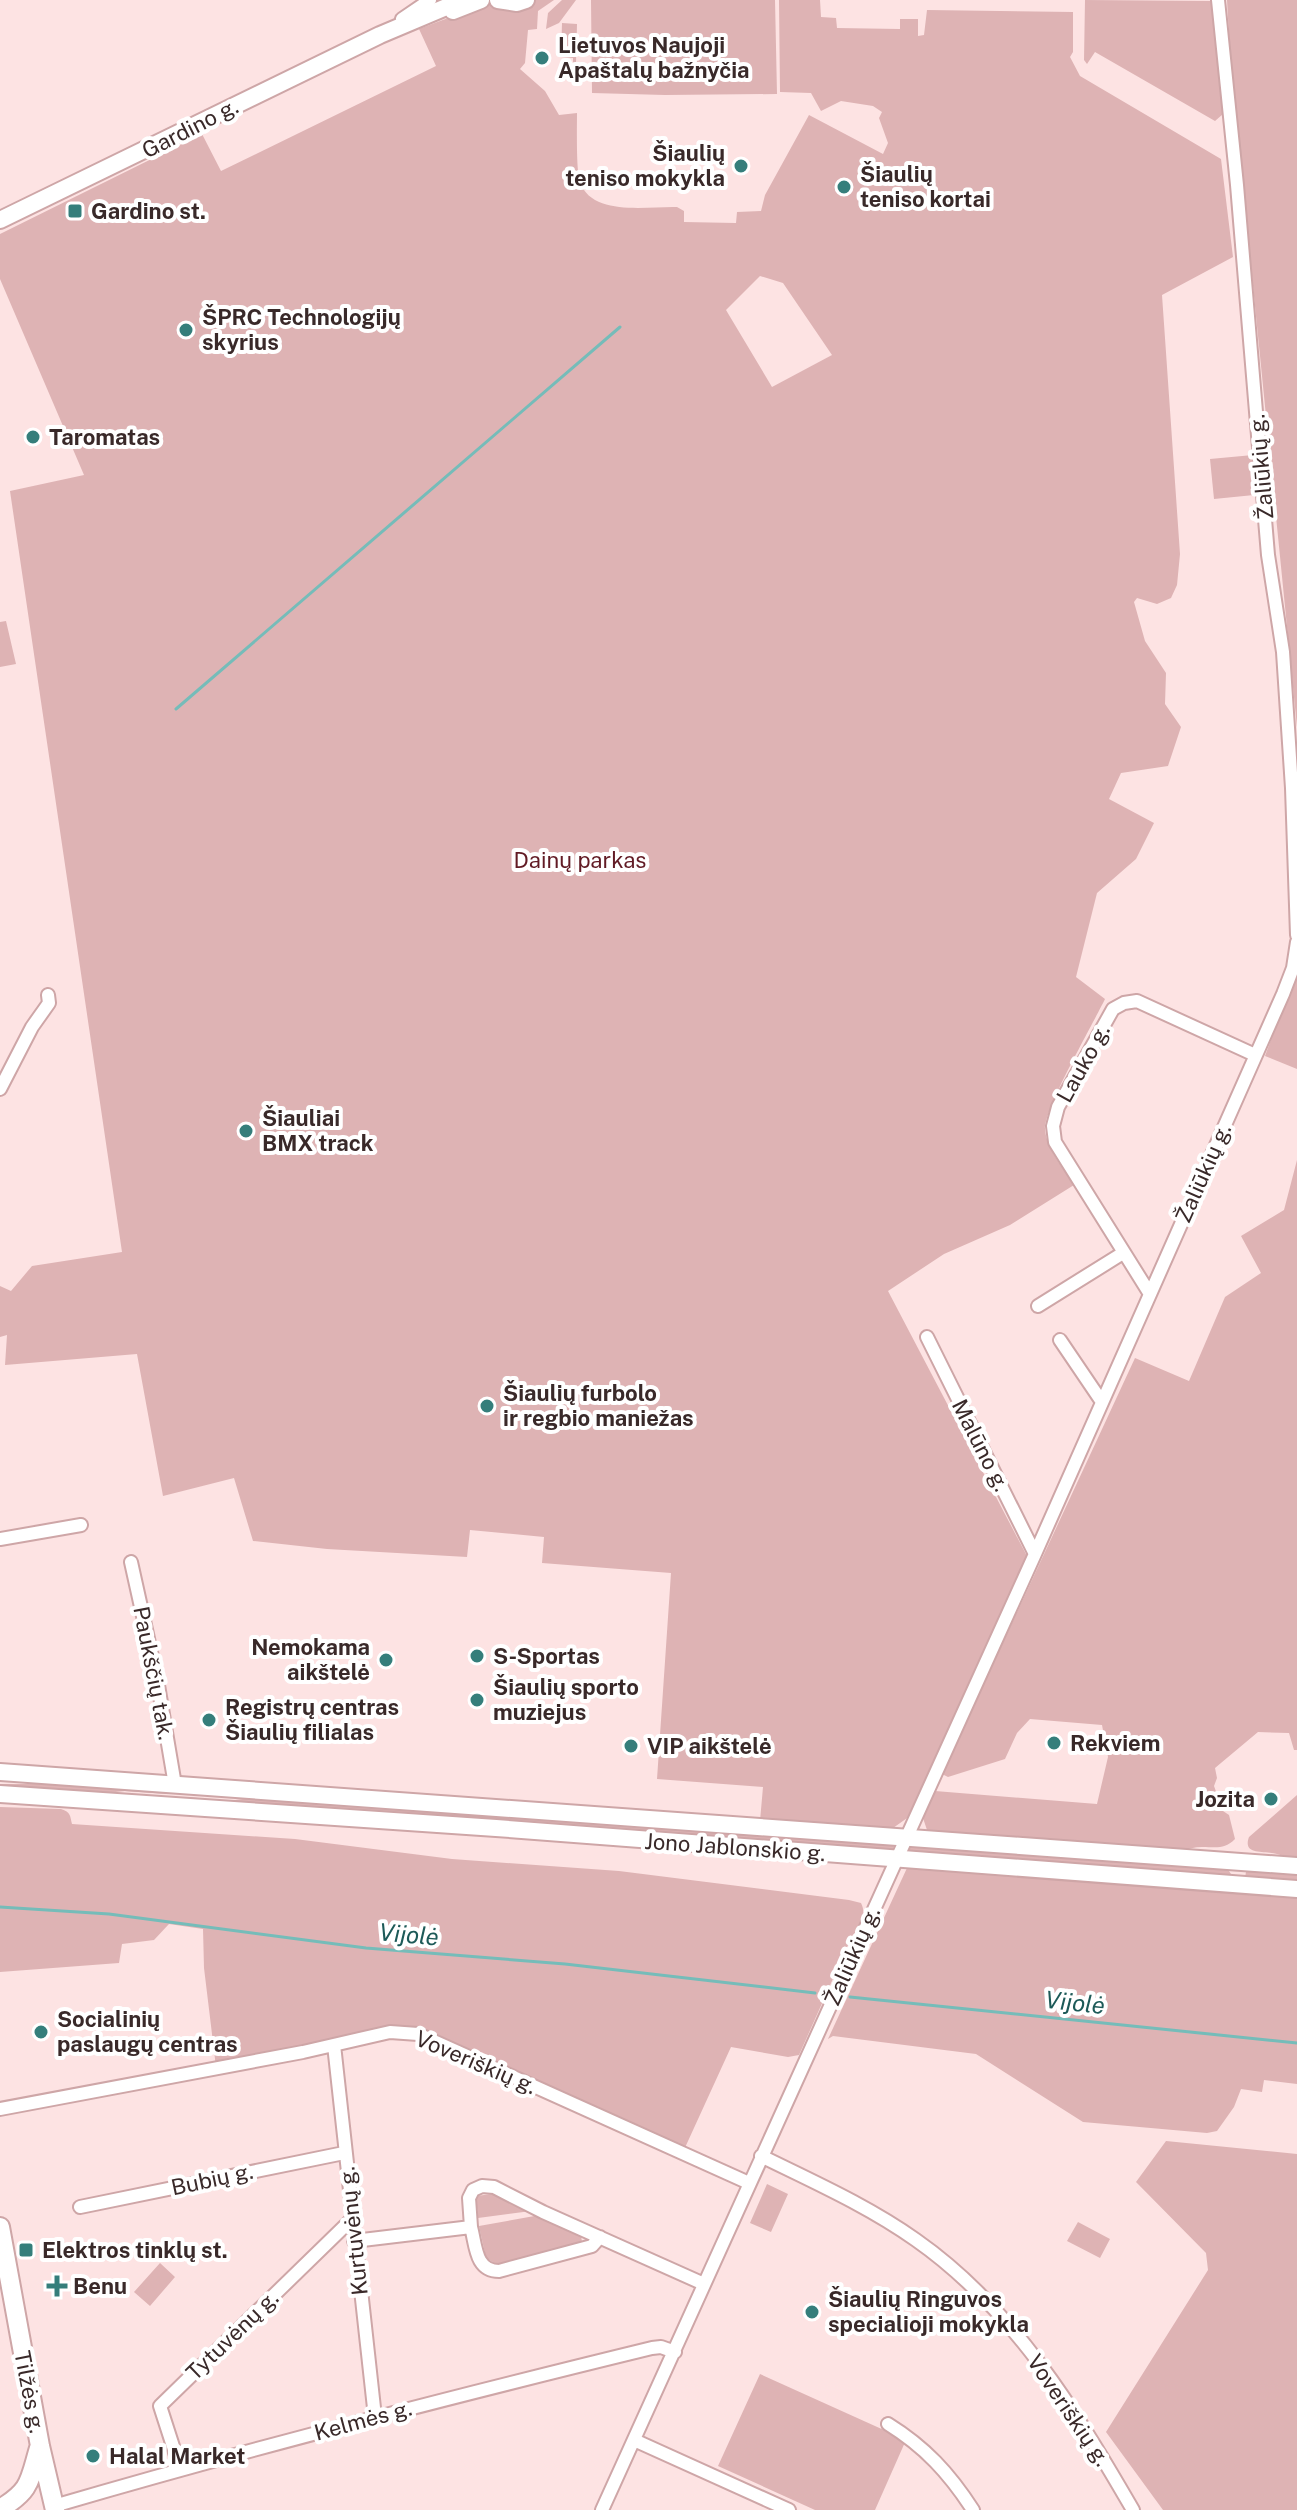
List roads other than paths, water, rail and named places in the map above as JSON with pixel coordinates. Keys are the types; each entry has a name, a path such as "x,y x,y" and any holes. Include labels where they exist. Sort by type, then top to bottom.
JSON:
{"highway":[{"name":"Tilžės g.","path":"0,2227 49,2509"},
{"path":"0,2509 25,2491 40,2446"}],"main road":[{"name":"Gardino g.","path":"380,35 402,19 443,0"},
{"name":"Gardino g.","path":"0,220 380,35 463,0"},
{"path":"380,35 402,31 481,0"},
{"path":"498,0 508,3 526,0"},
{"name":"Jono Jablonskio g.","path":"0,1772 1297,1866"},
{"path":"173,1805 175,1785"},
{"name":"Jono Jablonskio g.","path":"0,1794 1297,1889"}],"street":[{"path":"402,19 430,0"},
{"name":"Žaliūkių g.","path":"1218,0 1268,555 1283,652 1297,935"},
{"name":"Žaliūkių g.","path":"602,2510 1035,1554 1293,968 1297,942"},
{"path":"0,1089 32,1027 49,1003 48,995"},
{"name":"Lauko g.","path":"1150,1294 1055,1142 1053,1126 1058,1107 1113,1009 1124,1003 1137,1001 1255,1055"},
{"path":"1038,1306 1123,1253"},
{"name":"Malūno g.","path":"927,1337 1035,1554"},
{"path":"1060,1340 1102,1402"},
{"path":"0,1539 81,1525"},
{"name":"Paukščių tak.","path":"131,1562 160,1692 175,1785"},
{"name":"Voveriškių g.","path":"0,2109 390,2032 418,2034 749,2183"},
{"name":"Kurtuvėnų g.","path":"334,2045 375,2417"},
{"name":"Bubių g.","path":"80,2207 344,2153"},
{"name":"Voveriškių g.","path":"761,2156 859,2204 893,2225 939,2257 990,2303 1084,2426 1133,2510"},
{"path":"600,2237 592,2246 491,2271 480,2263 471,2227 469,2198 473,2190 482,2186 494,2187 704,2284"},
{"name":"Tytuvėnų g.","path":"180,2468 160,2406 352,2219"},
{"path":"354,2241 471,2227"},
{"name":"Kelmės g.","path":"49,2509 180,2468 375,2417 652,2348 661,2347 675,2352"},
{"path":"888,2424 914,2440 931,2456 969,2508"},
{"path":"634,2440 789,2510"}],"waterway":[{"path":"176,709 620,327"},
{"name":"Vijolė","path":"0,1907 109,1914 366,1948 565,1964 815,1993"},
{"name":"Vijolė","path":"850,1997 1297,2043"}],"place":[{"name":"Lietuvos Naujoji Apaštalų bažnyčia","path":"542,58"},
{"name":"Šiaulių teniso mokykla","path":"741,166"},
{"name":"Šiaulių teniso kortai","path":"844,187"},
{"name":"Gardino st.","path":"75,211"},
{"name":"ŠPRC Technologijų skyrius","path":"186,330"},
{"name":"Taromatas","path":"33,437"},
{"name":"Šiauliai BMX track","path":"246,1131"},
{"name":"Šiaulių furbolo ir regbio maniežas","path":"487,1406"},
{"name":"S-Sportas","path":"477,1656"},
{"name":"Nemokama aikštelė","path":"386,1660"},
{"name":"Šiaulių sporto muziejus","path":"477,1700"},
{"name":"Registrų centras Šiaulių filialas","path":"209,1720"},
{"name":"Rekviem","path":"1054,1743"},
{"name":"VIP aikštelė","path":"631,1746"},
{"name":"Jozita","path":"1271,1799"},
{"name":"Socialinių paslaugų centras","path":"41,2032"},
{"name":"Elektros tinklų st.","path":"26,2250"},
{"name":"Benu","path":"57,2286"},
{"name":"Šiaulių Ringuvos specialioji mokykla","path":"812,2312"},
{"name":"Halal Market","path":"93,2456"}],"park label":[{"name":"Dainų parkas","path":"580,860"}]}
